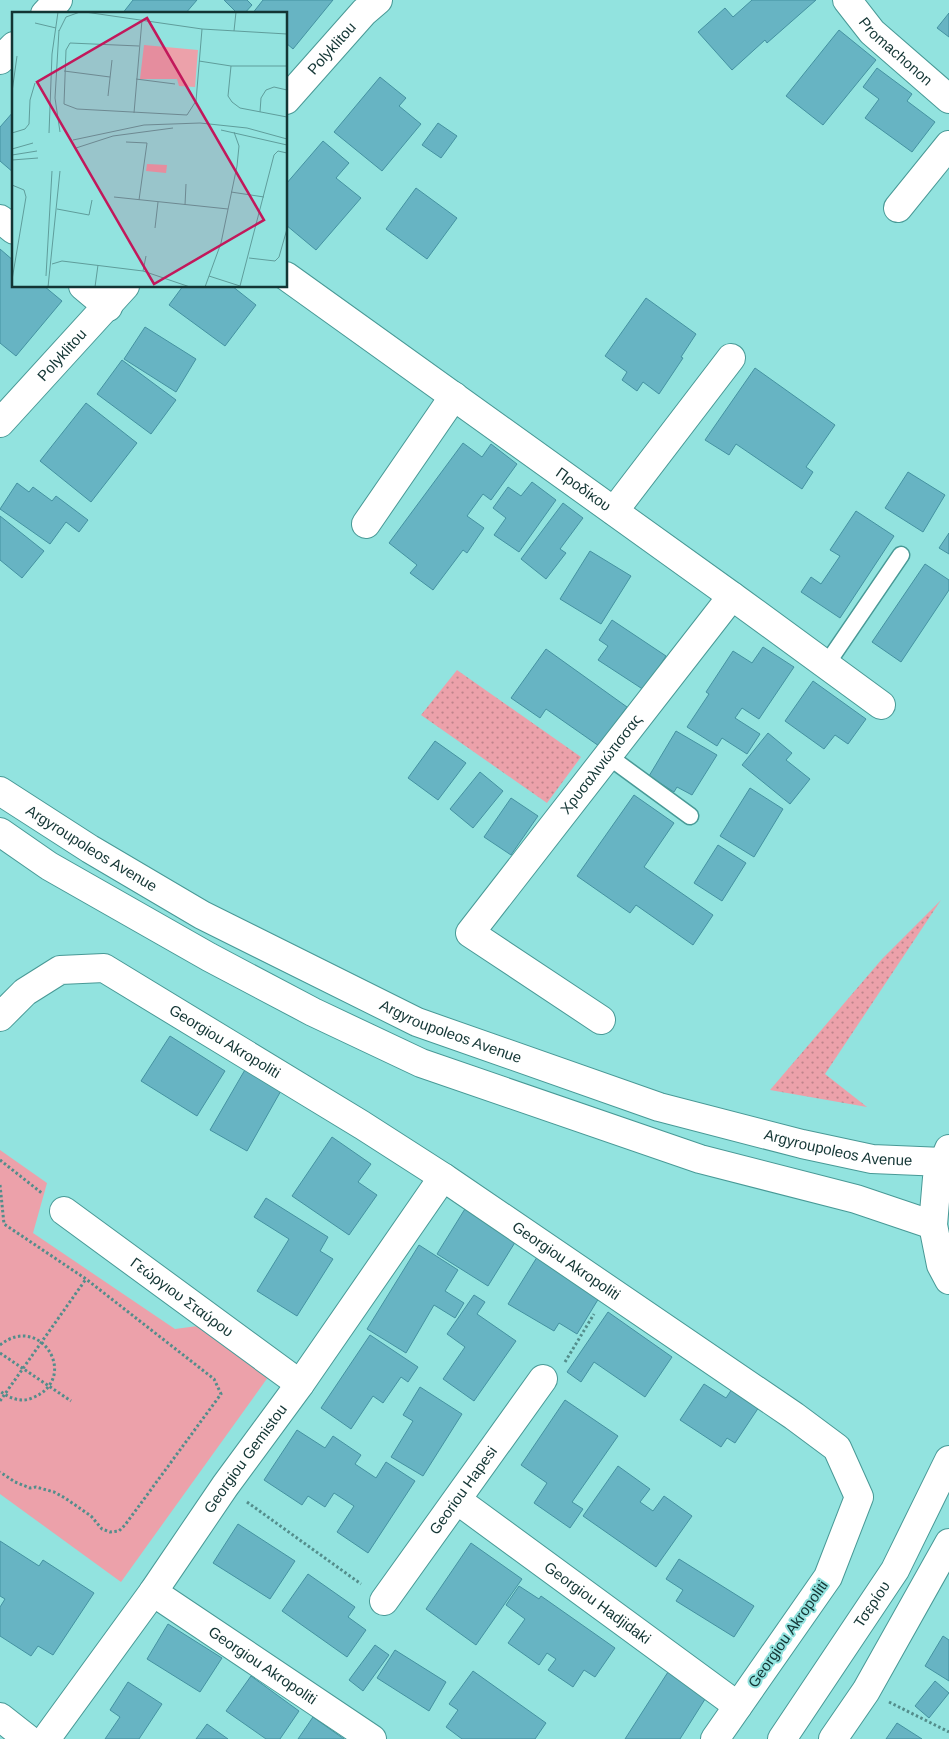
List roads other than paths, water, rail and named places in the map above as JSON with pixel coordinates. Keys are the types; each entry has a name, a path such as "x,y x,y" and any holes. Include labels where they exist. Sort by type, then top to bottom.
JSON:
{"street":[{"path":"47,12 58,0"},
{"name":"Polyklitou","path":"288,98 364,12 378,0"},
{"name":"Promachonon","path":"847,0 872,32 949,99"},
{"path":"0,60 12,48"},
{"path":"898,208 949,146"},
{"path":"0,219 12,228"},
{"name":"Προδίκου","path":"288,277 881,705"},
{"path":"90,288 117,296"},
{"name":"Polyklitou","path":"0,423 117,296"},
{"path":"614,511 731,358"},
{"path":"366,524 454,396"},
{"name":"Χρυσαλινιώτισσας","path":"601,1020 470,933 732,596"},
{"name":"Argyroupoleos Avenue","path":"0,791 90,849 202,915 417,1022 659,1107 802,1144 872,1158 946,1156"},
{"path":"0,832 49,866 209,957 313,1012 421,1063 700,1159 856,1199 933,1225"},
{"name":"Georgiou Akropoliti","path":"0,1017 26,992 60,970 104,968 362,1125 443,1177 838,1448 859,1497 828,1577 715,1739"},
{"path":"946,1156 936,1178 933,1225 941,1265 949,1280"},
{"name":"Georgiou Gemistou","path":"46,1739 154,1592 225,1486 300,1384 443,1177"},
{"name":"Γεώργιου Σταύρου","path":"64,1211 300,1384"},
{"name":"Georiou Hapesi","path":"384,1601 544,1379"},
{"name":"Τσερίου","path":"782,1739 896,1570 949,1460"},
{"name":"Georgiou Hadjidaki","path":"457,1500 738,1706"},
{"path":"833,1739 866,1691 949,1543"},
{"name":"Georgiou Akropoliti","path":"154,1592 372,1739"},
{"path":"0,1717 28,1739"}],"lane":[{"path":"826,665 901,555"},
{"path":"608,756 690,816"}]}
